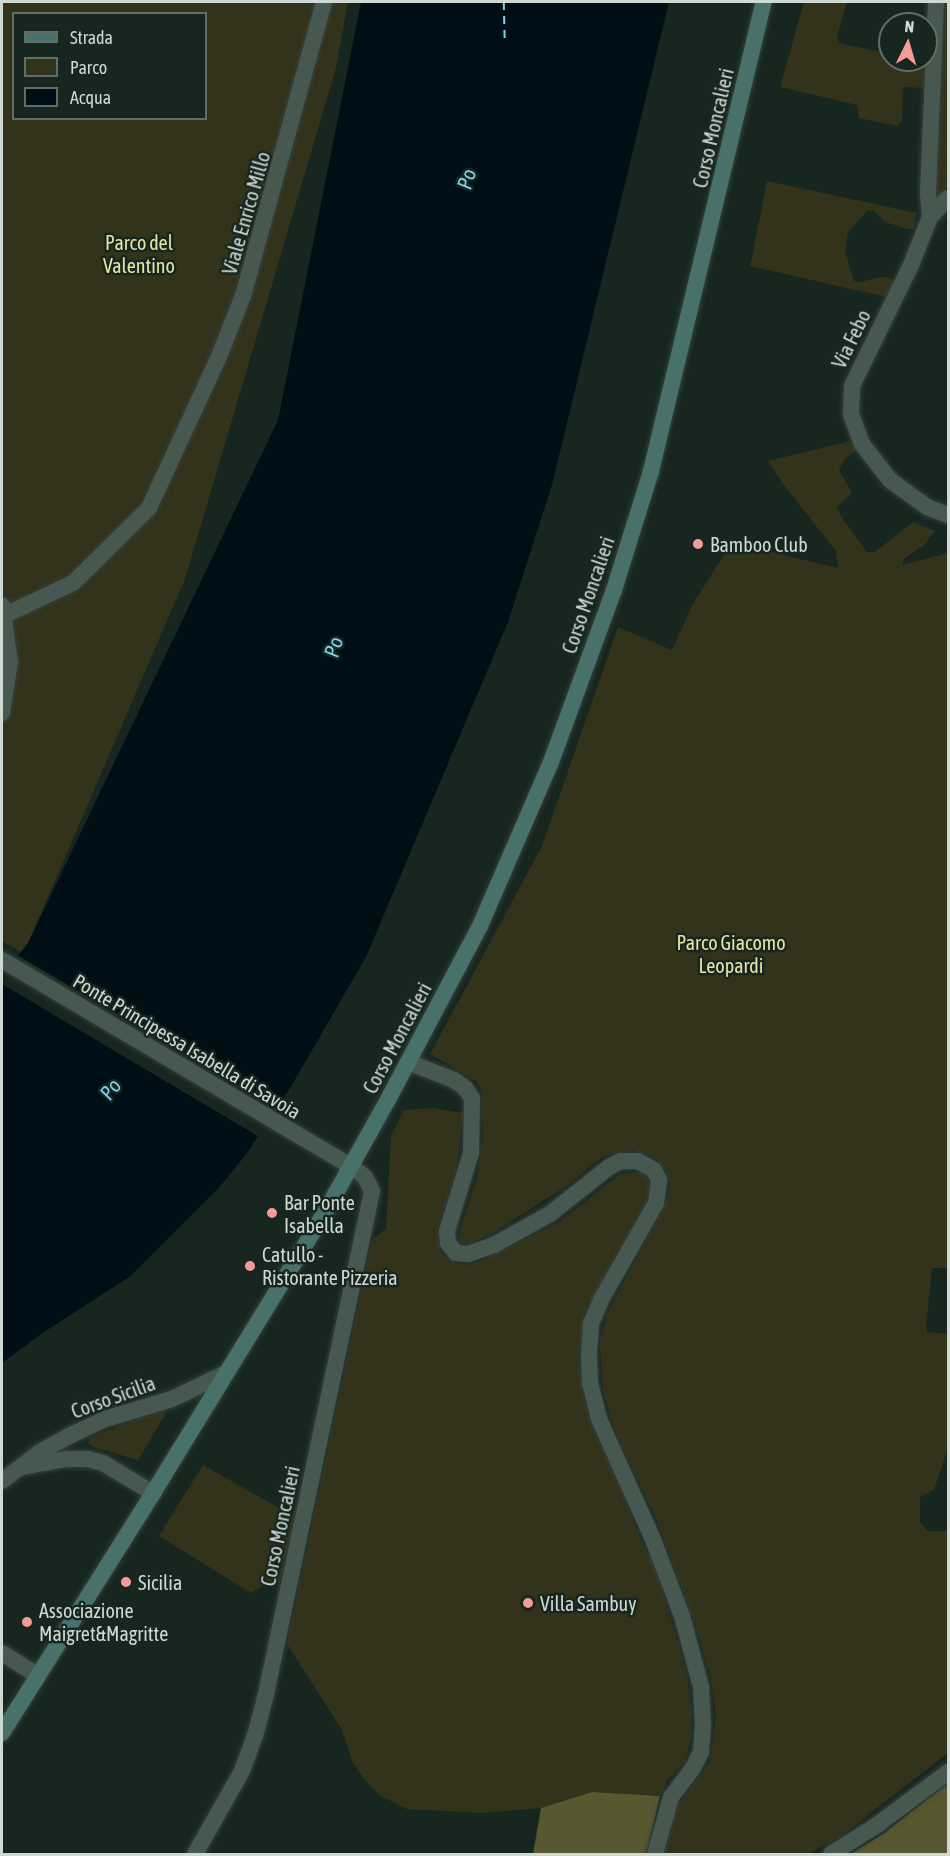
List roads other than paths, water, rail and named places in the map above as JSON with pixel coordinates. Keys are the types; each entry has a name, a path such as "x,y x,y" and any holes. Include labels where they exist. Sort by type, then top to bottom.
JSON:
{"main road":[{"name":"Corso Moncalieri","path":"2,1733 153,1493 351,1166 480,926 551,762 614,590 654,460 764,2"}],"street":[{"name":"Viale Enrico Millo","path":"3,610 73,583 149,508 246,290 324,2"},
{"name":"Via Febo","path":"930,217 928,194 936,2"},
{"name":"Via Febo","path":"948,198 930,217 911,265 852,386 851,414 862,444 890,480 927,507 948,515"},
{"path":"2,713 5,707 10,662 3,610"},
{"name":"Ponte Principessa Isabella di Savoia","path":"2,960 351,1166"},
{"path":"408,1062 454,1080 465,1088 472,1098 474,1112 471,1153 447,1231 448,1243 456,1253 468,1254 494,1245 550,1214 609,1167 621,1161 638,1161 654,1170 659,1180 657,1203 601,1300 591,1324 589,1355 590,1383 599,1419 652,1537 682,1616 701,1687 703,1724 701,1752 693,1768 671,1797 655,1854"},
{"name":"Corso Moncalieri","path":"195,1854 242,1771 255,1736 266,1694 372,1191 365,1177 351,1166"},
{"name":"Corso Sicilia","path":"2,1481 40,1452 67,1437 105,1419 172,1399 224,1374"},
{"name":"Corso Sicilia","path":"21,1467 66,1459 88,1459 102,1463 153,1493"},
{"path":"2,1653 37,1675"},
{"path":"831,1854 878,1825 948,1772"}],"water":[{"name":"Po","path":"361,2 669,2 552,485 508,622 366,957 289,1090 247,1153 218,1189 131,1276 44,1332 2,1363 2,976 28,943 278,420"}],"place":[{"name":"Bamboo Club","path":"698,544"},
{"name":"Bar Ponte Isabella","path":"272,1213"},
{"name":"Catullo - Ristorante Pizzeria","path":"250,1266"},
{"name":"Sicilia","path":"126,1582"},
{"name":"Villa Sambuy","path":"528,1603"},
{"name":"Associazione Maigret&Magritte","path":"27,1622"}],"park label":[{"name":"Parco del Valentino","path":"139,254"},
{"name":"Parco Giacomo Leopardi","path":"731,954"}]}
